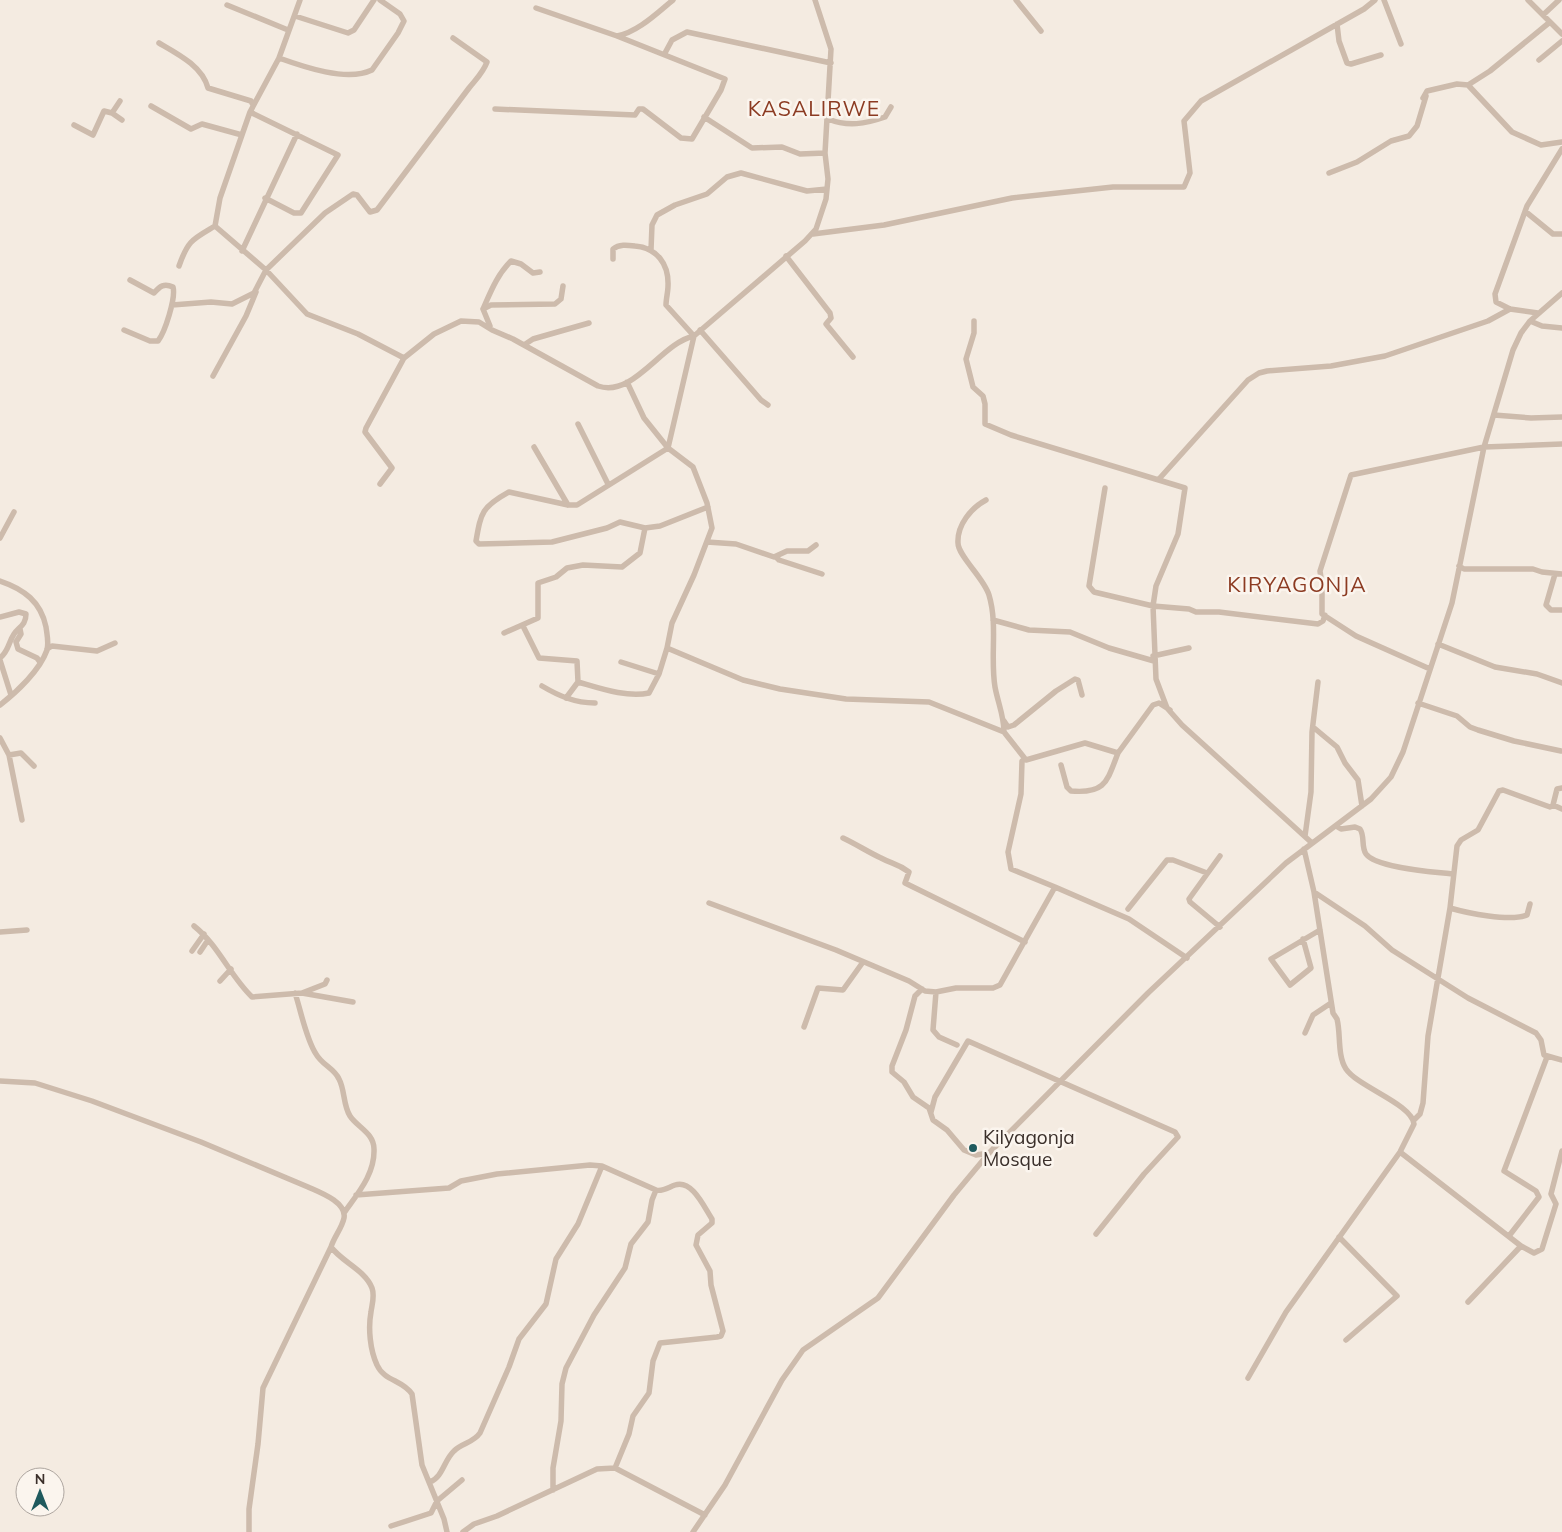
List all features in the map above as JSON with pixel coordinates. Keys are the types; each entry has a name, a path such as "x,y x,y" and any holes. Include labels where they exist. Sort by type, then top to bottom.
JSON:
{"street":[{"path":"215,226 220,198 250,112 279,58 300,0"},
{"path":"295,16 348,33 354,30 374,0"},
{"path":"279,58 324,71 351,74 372,70 398,33 404,21 400,14 380,0"},
{"path":"617,36 639,26 673,0"},
{"path":"380,484 392,468 365,432 366,428 404,358 434,334 452,324 475,320 598,386 614,389 683,339 694,336 812,234 826,199 825,153 831,63 830,41 815,0"},
{"path":"1016,0 1041,31"},
{"path":"812,234 888,224 918,216 960,210 980,203 1002,199 1113,188 1184,188 1190,173 1184,121 1202,101 1337,24 1375,0"},
{"path":"1384,0 1401,44"},
{"path":"1528,0 1562,34"},
{"path":"1543,15 1559,0"},
{"path":"227,5 288,30"},
{"path":"495,109 635,116 639,109 643,109 681,138 687,140 692,138 721,90 725,79 665,53 536,8"},
{"path":"1468,86 1490,71 1550,22"},
{"path":"1337,24 1339,41 1347,62 1351,64 1381,55"},
{"path":"665,53 672,40 686,32 831,63"},
{"path":"213,376 246,316 266,270 325,213 353,194 357,195 370,212 377,210 469,88 482,74 487,62 453,38"},
{"path":"1539,60 1562,41"},
{"path":"159,43 185,58 206,78 208,88 251,101 253,105"},
{"path":"1423,98 1427,91 1457,84 1468,86 1512,132 1541,145 1562,142"},
{"path":"1329,173 1357,162 1391,141 1409,136 1417,126 1427,91"},
{"path":"112,113 120,101"},
{"path":"151,106 191,129 202,124 242,135"},
{"path":"828,118 848,124 871,122 885,117 891,107"},
{"path":"74,125 94,134 104,111 112,113 122,120"},
{"path":"250,112 336,152 337,157 302,213 294,213 265,198"},
{"path":"704,117 752,148 782,147 800,154 825,153"},
{"path":"242,251 265,198 297,134"},
{"path":"1538,313 1510,310 1496,302 1495,294 1527,206 1562,149"},
{"path":"651,250 652,225 657,215 675,205 707,194 727,177 741,173 807,191 827,188"},
{"path":"1526,212 1553,234 1562,234"},
{"path":"215,226 266,270 307,314 358,334 404,358"},
{"path":"179,266 184,250 193,238 215,226"},
{"path":"613,260 613,249 617,246 638,246 656,252 666,269 668,286 666,305 694,336"},
{"path":"786,256 830,312 831,318 826,324 853,357"},
{"path":"492,330 483,309 495,281 511,261 521,264 533,273 540,272"},
{"path":"124,330 150,341 158,341 172,305 173,287 161,286 154,293 130,280"},
{"path":"483,309 491,305 555,304 561,299 563,286"},
{"path":"172,305 211,302 232,304 256,292"},
{"path":"693,1532 705,1516 798,1355 810,1344 848,1321 881,1295 954,1195 989,1153 1148,993 1304,849 1362,806 1382,788 1398,765 1452,602 1484,447 1513,350 1520,333 1530,321 1562,292"},
{"path":"1159,478 1248,380 1259,372 1331,366 1385,356 1488,321 1510,310"},
{"path":"974,321 974,333 966,359 973,387 982,396 985,404 985,424 1012,435 1184,486 1186,491 1178,534 1156,586 1153,606 1153,658 1156,679 1168,708 1182,725 1312,843"},
{"path":"1530,321 1542,326 1562,328"},
{"path":"524,345 533,340 589,323"},
{"path":"700,330 761,400 768,405"},
{"path":"694,336 668,448 577,505 568,505 509,492 496,499 481,513 476,541 479,544 552,542 608,528 620,522 645,528 660,526 708,506"},
{"path":"578,682 599,688 642,694 649,693 659,674 672,623 712,528 708,506 694,467 668,448 644,418 626,382"},
{"path":"1494,414 1538,418 1562,417"},
{"path":"578,424 608,484"},
{"path":"1430,669 1356,636 1321,611 1322,585 1320,571 1351,475 1484,447 1562,444"},
{"path":"534,447 568,505"},
{"path":"1105,488 1090,588 1096,593 1153,606 1318,624 1323,621 1325,615"},
{"path":"986,500 977,505 966,518 959,531 958,543 960,551 986,586 989,596 993,620 995,687 1004,721 1004,732"},
{"path":"0,538 14,512"},
{"path":"504,633 538,618 538,583 556,577 567,568 583,565 622,567 640,553 645,528"},
{"path":"707,542 736,544 774,557 787,551 808,551 816,545"},
{"path":"778,556 779,560 822,574"},
{"path":"1459,566 1464,569 1533,569 1562,574"},
{"path":"1555,574 1546,605 1549,609 1562,610"},
{"path":"0,581 14,585 40,608 48,638 47,649 40,662 0,706"},
{"path":"0,617 24,612 26,620 20,629 14,633 6,654 0,659 11,695"},
{"path":"993,620 1029,630 1070,632 1109,648 1153,658 1189,648"},
{"path":"523,626 539,658 577,661 578,682 566,698"},
{"path":"20,629 21,634 16,642 18,649 37,658 40,662"},
{"path":"47,649 52,646 97,651 115,643"},
{"path":"1438,644 1495,667 1537,674 1562,683"},
{"path":"667,648 758,685 846,699 929,702 1004,732 1020,750 1024,759 1022,760 1021,794 1008,852 1011,869 1129,919 1188,958"},
{"path":"621,662 659,674"},
{"path":"1004,721 1008,727 1014,725 1056,691 1075,679 1078,680 1082,695"},
{"path":"1305,836 1311,792 1313,727 1318,682"},
{"path":"542,686 581,703 595,703"},
{"path":"1061,765 1067,787 1071,791 1095,791 1102,788 1106,783 1118,753 1153,705 1159,703 1170,710"},
{"path":"1418,703 1457,716 1470,727 1478,730 1514,741 1561,751"},
{"path":"1313,727 1337,747 1345,763 1358,780 1362,806"},
{"path":"0,738 9,755 22,820"},
{"path":"1024,759 1035,759 1085,743 1118,753"},
{"path":"9,755 21,753 34,766"},
{"path":"1553,805 1557,789 1562,788"},
{"path":"1248,1378 1286,1312 1400,1152 1414,1127 1414,1120 1420,1114 1423,1103 1428,1036 1450,908 1452,874 1459,842 1478,830 1499,791 1503,790 1547,806 1553,805 1562,808"},
{"path":"1336,826 1341,829 1355,827 1360,829 1366,855 1378,862 1452,874"},
{"path":"842,838 871,851 882,859 897,863 908,872 905,883 1025,942"},
{"path":"1304,849 1314,892 1331,1003 1333,1012 1338,1019 1343,1061 1347,1070 1404,1110 1414,1120"},
{"path":"1220,856 1190,896 1190,902 1220,927"},
{"path":"1128,909 1167,860 1173,860 1207,873"},
{"path":"709,902 863,962 909,981 922,989 936,992 956,988 996,988 1025,942 1055,888"},
{"path":"1314,892 1364,926 1392,950 1468,998 1533,1031 1540,1037 1546,1057 1504,1171 1536,1191 1539,1197 1509,1236"},
{"path":"1450,908 1505,918 1527,915 1530,904"},
{"path":"194,926 204,934 243,988 252,997 302,993 353,1002"},
{"path":"0,932 27,930"},
{"path":"1303,939 1311,968 1290,985 1271,958 1303,939 1320,930"},
{"path":"192,951 204,934"},
{"path":"200,952 208,940"},
{"path":"804,1027 818,988 842,990 863,962"},
{"path":"220,981 231,969"},
{"path":"302,993 325,984 327,980"},
{"path":"922,989 915,996 892,1069 904,1082 913,1097 930,1112 933,1120 947,1130 964,1150 976,1155 989,1153"},
{"path":"936,992 933,1030 939,1037 957,1045"},
{"path":"249,1532 249,1509 258,1444 262,1388 331,1247 343,1220 344,1213 367,1180 372,1167 374,1145 368,1135 350,1115 338,1077 332,1069 322,1063 311,1046 295,993"},
{"path":"1305,1033 1313,1015 1331,1003"},
{"path":"930,1112 936,1094 968,1041 1061,1080 1178,1134 1178,1137 1144,1174 1096,1234"},
{"path":"1546,1057 1562,1060"},
{"path":"0,1081 41,1084 116,1110 308,1187 336,1202 344,1213"},
{"path":"1400,1152 1522,1246 1534,1253 1542,1249 1556,1204 1550,1194 1562,1151"},
{"path":"356,1195 449,1188 466,1180 497,1174 568,1166 602,1166 661,1191 680,1183 688,1186 712,1219 712,1224 698,1235 696,1245 710,1271 711,1285 723,1331 721,1336 717,1337 660,1343 653,1361 649,1392 633,1416 629,1434 615,1468"},
{"path":"430,1482 438,1475 454,1450 472,1441 480,1433 509,1367 517,1342 546,1304 556,1260 578,1224 602,1166"},
{"path":"554,1490 553,1468 561,1420 562,1384 566,1368 594,1316 625,1268 630,1244 648,1222 656,1190"},
{"path":"1339,1237 1397,1296 1346,1340"},
{"path":"1468,1302 1522,1246"},
{"path":"331,1247 363,1276 372,1289 373,1298 369,1323 375,1361 384,1375 405,1386 412,1394 422,1465 430,1482 447,1532"},
{"path":"463,1532 474,1524 496,1516 597,1469 615,1468 705,1516"},
{"path":"391,1526 428,1514 437,1502 462,1480"}],"place":[{"name":"Kilyagonja Mosque","path":"973,1148"}],"district":[{"name":"KASALIRWE","path":"814,109"},
{"name":"KIRYAGONJA","path":"1297,585"}]}
